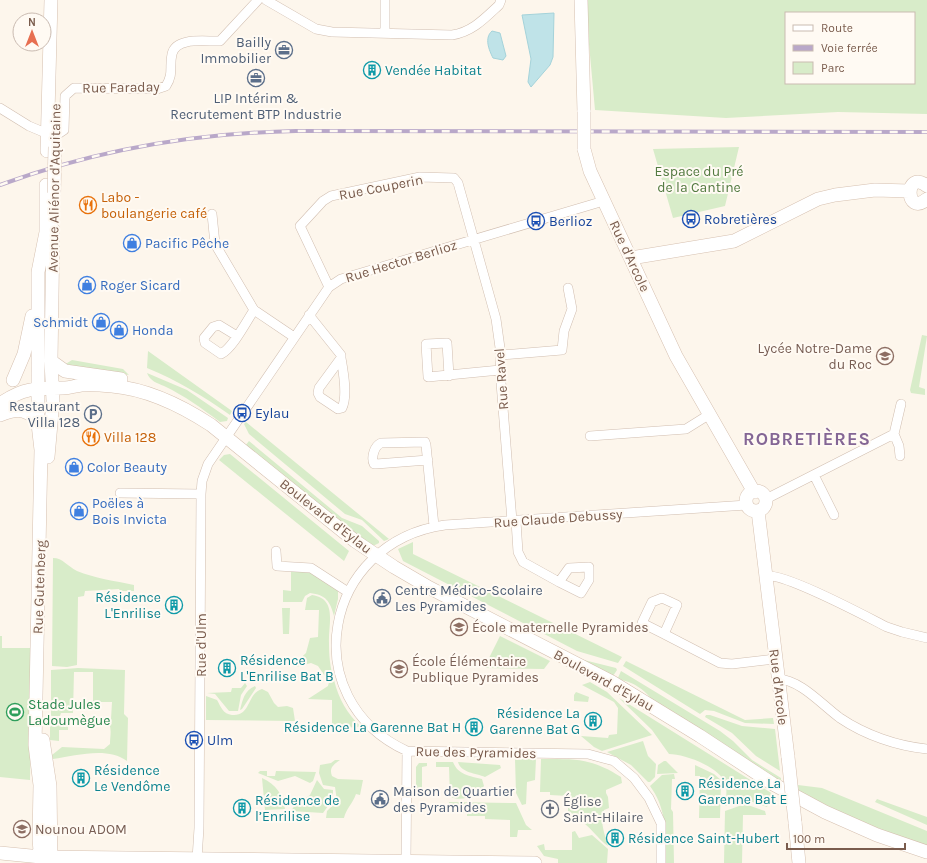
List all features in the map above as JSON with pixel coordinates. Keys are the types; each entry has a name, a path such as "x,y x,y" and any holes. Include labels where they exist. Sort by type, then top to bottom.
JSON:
{"main road":[{"name":"Avenue Aliénor d'Aquitaine","path":"45,382 51,361 51,0"},
{"name":"Avenue Aliénor d'Aquitaine","path":"51,142 58,0"},
{"name":"Rue d'Arcole","path":"581,0 584,149 586,160 603,200 632,258 676,356 754,492"},
{"path":"927,186 922,183 917,183 912,186 909,191 910,197 915,202 921,202 927,199"},
{"name":"Avenue Aliénor d'Aquitaine","path":"0,398 13,380 26,344 32,314 34,280 38,272 46,232 50,189"},
{"path":"632,258 734,242 818,199 836,194 875,190 909,191"},
{"name":"Avenue Aliénor d'Aquitaine","path":"43,249 46,308 45,382"},
{"name":"Avenue Aliénor d'Aquitaine","path":"38,272 45,382"},
{"name":"Boulevard d'Eylau","path":"51,361 65,371 141,382 161,390 183,403 197,416 376,556 430,588 612,682 694,732 773,784 825,812 884,838 927,852"},
{"path":"13,380 22,376 45,382"},
{"name":"Boulevard d'Eylau","path":"45,382 94,376"},
{"path":"0,404 12,396 45,382"},
{"name":"Boulevard d'Eylau","path":"45,382 120,387 138,390 161,398 197,416"},
{"name":"Rue Gutenberg","path":"45,382 38,418 41,450 35,744 40,785 39,838 46,860"},
{"name":"Rue Gutenberg","path":"45,382 45,419 50,438 43,736 50,786 46,860"},
{"path":"0,415 14,409 24,410 38,418"},
{"path":"754,492 760,492 766,499 765,505 752,508 747,496 754,492"},
{"name":"Rue d'Arcole","path":"752,508 766,576 799,863"},
{"path":"0,853 46,860 197,859 535,863"}],"street":[{"name":"Rue Faraday","path":"51,142 64,130 65,96 68,92 74,88 157,89 166,86 172,77 172,52 179,44 220,41 258,0"},
{"path":"266,0 316,29 332,32 452,35 463,33 473,28 499,5 501,0"},
{"path":"385,0 385,33"},
{"path":"0,108 34,128 51,142"},
{"name":"Rue Couperin","path":"329,287 300,226 323,201 331,196 420,177 454,178 458,183 473,239"},
{"name":"Rue Hector Berlioz","path":"226,438 329,287 341,279 603,200"},
{"path":"212,214 215,244 254,310 294,337"},
{"name":"Rue Ravel","path":"473,239 496,320 501,355 500,370 518,552 523,562 559,582"},
{"path":"501,355 562,350 564,331 572,309 568,288"},
{"path":"237,336 254,310"},
{"path":"309,315 337,349 341,358 344,383 344,404 342,408 338,409 320,397 318,393 319,388 341,358"},
{"path":"449,376 500,370"},
{"path":"900,456 899,446 894,434 901,404"},
{"path":"590,436 686,429 710,414"},
{"path":"766,499 894,434"},
{"name":"Rue d'Ulm","path":"197,859 199,820 201,494 202,481 205,472 226,438"},
{"path":"428,460 374,464 372,459 378,445 421,441 425,442 428,460 434,526"},
{"path":"814,475 834,515"},
{"path":"120,493 201,494"},
{"name":"Rue Claude Debussy","path":"376,556 396,541 434,526 752,508"},
{"path":"276,551 276,566 310,568 348,592"},
{"name":"Rue des Pyramides","path":"376,556 365,565 343,600 338,620 336,638 339,671 346,694 356,711 388,743 407,751 588,754 614,761 634,778 649,798 661,823 661,863"},
{"path":"766,576 771,575 791,582 902,632 927,638"},
{"path":"664,634 720,663 732,664 775,659"},
{"path":"778,679 784,679 799,686 841,719 869,733 894,743 927,749"},
{"path":"406,861 407,751"}],"green space":[{"path":"585,0 927,0 927,114 838,112 726,118 595,110"},
{"name":"Espace du Pré de la Cantine","path":"739,147 725,206 673,218 653,149"},
{"path":"922,335 927,336 919,387 925,389 925,395 911,393 910,390"},
{"path":"148,351 232,411 230,415 190,389 147,368"},
{"path":"72,360 123,369 129,375 102,370 81,370 64,365"},
{"path":"147,373 187,390 228,418 227,421 220,422 186,398 154,381"},
{"path":"246,422 389,539 384,541 362,520 345,514 249,434 244,424"},
{"path":"249,441 342,518 362,526 379,541 379,543 373,546 357,535 245,446"},
{"path":"230,454 349,551 344,561 219,460 224,455"},
{"path":"413,542 413,554 622,657 618,663 577,651 403,561 398,549"},
{"path":"53,558 60,559 77,571 134,585 134,591 120,591 119,589 85,591 84,596 78,597 77,665 67,667 52,666"},
{"path":"291,571 313,572 338,590 338,599 334,616 329,603 320,595 310,593 305,596 302,602 283,602 283,590 291,591"},
{"path":"312,595 320,597 329,607 329,652 338,694 344,706 361,727 332,728 332,700 308,699 328,686 329,682 318,666 311,663 296,667 292,666 306,653 310,638 318,637 319,610 305,610 307,598"},
{"path":"282,608 290,608 289,634 283,634"},
{"name":"Stade Jules Ladoumègue","path":"0,636 2,636 2,648 32,648 30,780 0,777"},
{"path":"500,636 550,661 544,669 486,668 485,666"},
{"path":"580,659 616,668 617,670 613,676"},
{"path":"626,661 745,720 773,718 774,724 745,723 714,711 705,710 700,714 623,666"},
{"path":"78,668 125,670 124,714 128,718 127,761 119,756 101,753 81,754 53,759 52,755 62,747 104,749 110,744 110,725 106,720 111,719 112,702 93,702 93,672 74,672 73,713 61,713 60,716 51,716 51,670"},
{"path":"621,671 720,731 733,741 752,760 781,778 781,782 652,700 637,686 627,681 617,680"},
{"path":"590,682 607,692 652,735 602,751 594,747 581,736 608,738 609,735 617,734 618,708 614,702 582,685"},
{"path":"245,683 247,686 241,695 238,711 229,711 215,694 207,693 231,692 232,688 241,688"},
{"path":"255,686 256,688 240,710 246,693"},
{"path":"262,689 268,692 278,707 287,706 293,708 295,721 206,720 206,696 217,700 226,713 238,715 246,709 257,691"},
{"path":"576,692 589,697 588,702 574,701 574,695"},
{"path":"619,698 773,794 767,807 744,799 725,806 726,786 715,770 700,762 683,756 669,754 652,730"},
{"path":"706,715 742,726 775,729 780,771 756,756 732,733 705,717"},
{"path":"50,718 60,718 60,721 68,722 68,730 59,730 59,741 50,740"},
{"path":"643,741 648,756 656,764 655,777 650,782 648,782 631,765 607,752"},
{"path":"515,759 536,759 535,780 527,782 526,804 522,805 516,793"},
{"path":"541,759 564,759 592,763 601,766 621,777 622,783 606,790 609,808 604,810 602,818 608,846 580,820 568,816 568,796 550,795 550,792 540,792"},
{"path":"335,760 340,760 332,767 332,776 338,779 363,780 360,795 356,794 344,818 326,818 327,811 337,801 335,787 323,785 319,773 320,765 331,763"},
{"path":"666,761 678,773 657,774 658,765"},
{"path":"436,762 453,762 461,772 469,776 482,779 484,786 477,793 469,797 460,799 450,797 449,767 436,767"},
{"path":"458,762 500,765 501,768 485,777 465,771"},
{"path":"419,763 427,763 427,766 422,767 422,794 416,794 416,767"},
{"path":"695,765 714,774 721,780 720,818 699,818 700,776 695,776"},
{"path":"260,771 267,771 267,776 275,776 276,771 316,772 313,781 310,783 295,776 278,781 258,773"},
{"path":"674,774 675,779 672,779 671,809 673,812 674,863 666,863 663,813 656,795 650,786 662,775"},
{"path":"262,778 271,783 278,790 283,799 285,809 265,810"},
{"path":"317,780 324,789 333,790 333,799 323,813 291,811 295,805 310,795"},
{"path":"798,785 822,788 927,831 927,847 878,829 830,808 799,792"},
{"path":"877,799 927,817 927,825 875,802"},
{"path":"449,802 516,803 526,825 532,830 518,830 517,837 510,837 510,820 485,819 485,816 467,816 467,813 448,812"},
{"path":"745,804 765,811 766,815 743,815 742,863 724,863 725,811"},
{"path":"575,831 579,838 592,835 608,849 607,863 558,863 558,859 544,856 537,846 544,844 545,850 572,850 572,832"}],"water":[{"path":"554,13 553,57 550,65 531,87 528,82 531,59 522,15"},
{"path":"492,31 500,33 506,56 503,60 493,58 490,51 488,37"}],"railway":[{"path":"0,185 72,162 109,153 182,140 258,132 927,132"}],"place":[{"name":"Bailly Immobilier","path":"284,50"},
{"name":"Vendée Habitat","path":"372,70"},
{"name":"LIP Intérim & Recrutement BTP Industrie","path":"256,78"},
{"name":"Labo - boulangerie café","path":"88,205"},
{"name":"Robretières","path":"691,219"},
{"name":"Berlioz","path":"536,221"},
{"name":"Pacific Pêche","path":"132,243"},
{"name":"Roger Sicard","path":"87,285"},
{"name":"Schmidt","path":"101,322"},
{"name":"Honda","path":"119,330"},
{"name":"Lycée Notre-Dame du Roc","path":"885,356"},
{"name":"Eylau","path":"242,413"},
{"name":"Restaurant Villa 128","path":"93,414"},
{"name":"Villa 128","path":"91,437"},
{"name":"Color Beauty","path":"74,467"},
{"name":"Poëles à Bois Invicta","path":"79,511"},
{"name":"Centre Médico-Scolaire Les Pyramides","path":"382,598"},
{"name":"Résidence L'Enrilise","path":"174,605"},
{"name":"École maternelle Pyramides","path":"459,627"},
{"name":"Résidence L'Enrilise Bat B","path":"227,668"},
{"name":"École Élémentaire Publique Pyramides","path":"399,669"},
{"name":"Stade Jules Ladoumègue","path":"15,712"},
{"name":"Résidence La Garenne Bat G","path":"593,721"},
{"name":"Résidence La Garenne Bat H","path":"474,727"},
{"name":"Ulm","path":"194,740"},
{"name":"Résidence Le Vendôme","path":"81,778"},
{"name":"Résidence La Garenne Bat E","path":"685,791"},
{"name":"Maison de Quartier des Pyramides","path":"380,799"},
{"name":"Résidence de l’Enrilise","path":"242,808"},
{"name":"Église Saint-Hilaire","path":"550,809"},
{"name":"Nounou ADOM","path":"22,829"},
{"name":"Résidence Saint-Hubert","path":"615,838"}],"district":[{"name":"ROBRETIÈRES","path":"807,439"}]}
